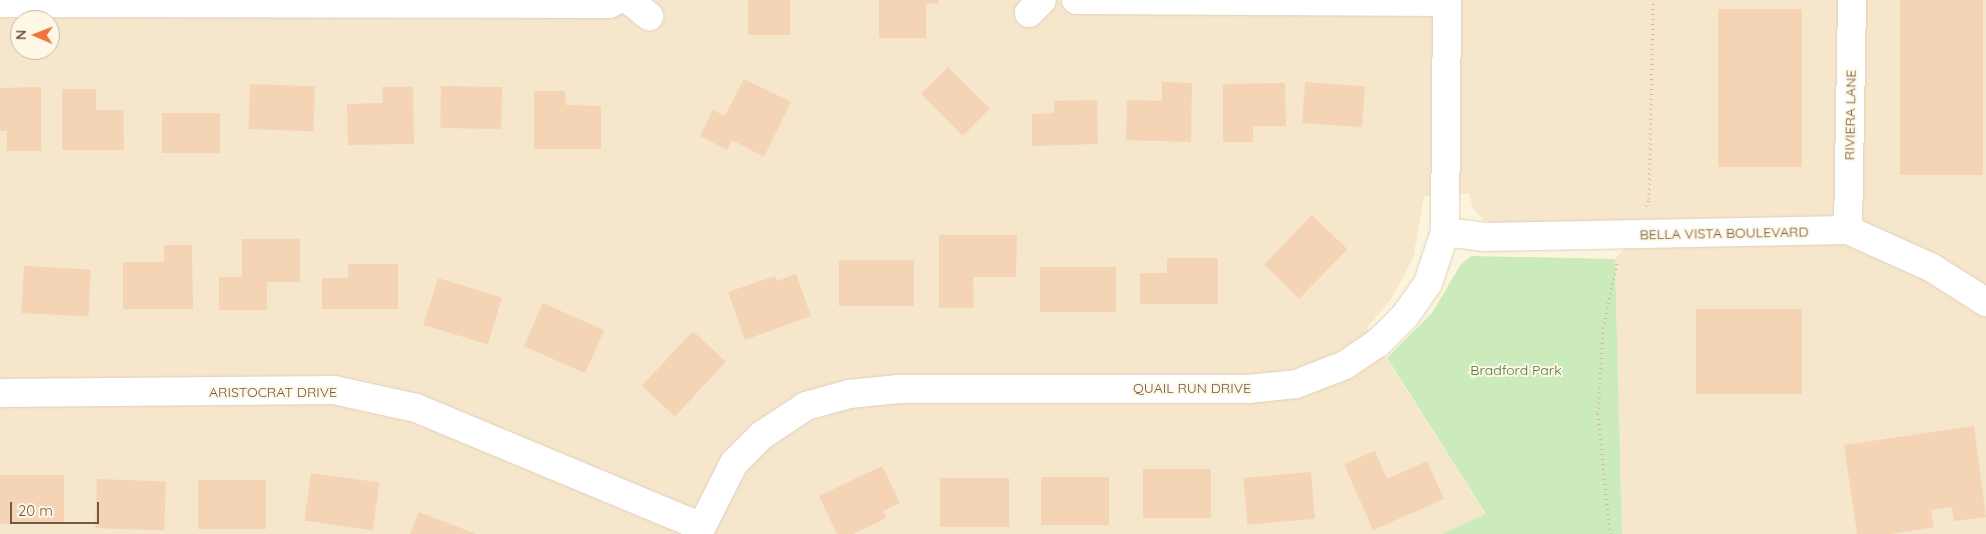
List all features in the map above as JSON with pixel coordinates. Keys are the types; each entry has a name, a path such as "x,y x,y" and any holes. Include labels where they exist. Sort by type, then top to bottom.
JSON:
{"street":[{"path":"0,3 609,4 617,0"},
{"path":"1076,0 1447,1"},
{"name":"RIVIERA LANE","path":"1848,230 1852,0"},
{"name":"QUAIL RUN DRIVE","path":"699,530 734,463 762,435 806,406 849,394 899,388 1248,389 1296,384 1332,370 1378,343 1405,316 1428,283 1445,232 1447,1"},
{"name":"BELLA VISTA BOULEVARD","path":"1445,232 1486,237 1848,230 1932,268 1986,302"},
{"name":"ARISTOCRAT DRIVE","path":"0,393 334,390 416,408 699,530"}],"path":[{"path":"1610,534 1598,413 1603,328 1614,268 1649,199 1653,0"}],"shaded area":[{"path":"0,0 1986,0 1986,534 1622,534 1615,259 1647,224 1502,226 1484,220 1473,209 1469,193 1424,196 1413,259 1391,299 1367,328 1486,515 1442,534 0,534"}],"green space":[{"name":"Bradford Park","path":"1471,256 1615,259 1622,534 1442,534 1486,514 1387,358 1432,313 1461,264"}],"building":[{"path":"748,0 790,0 790,35 748,35"},
{"path":"879,0 939,0 939,3 926,4 926,38 879,38"},
{"path":"1900,0 1983,0 1983,175 1900,175"},
{"path":"1718,9 1802,9 1802,167 1718,167"},
{"path":"948,67 990,109 963,136 921,94"},
{"path":"744,79 791,102 764,157 732,140 727,150 700,136 713,110 725,116"},
{"path":"1162,82 1192,83 1191,142 1126,140 1127,100 1162,101"},
{"path":"1305,82 1365,86 1362,127 1302,123"},
{"path":"1285,83 1286,126 1253,126 1253,142 1223,142 1223,84"},
{"path":"250,84 315,86 313,131 248,129"},
{"path":"441,86 502,87 501,129 440,128"},
{"path":"41,87 41,151 7,151 7,131 0,131 0,88"},
{"path":"382,87 413,87 414,144 348,145 347,104 383,103"},
{"path":"62,89 96,89 96,110 123,110 124,150 62,150"},
{"path":"534,91 565,91 566,105 601,106 601,149 534,149"},
{"path":"1097,100 1098,144 1032,146 1032,114 1054,113 1054,101"},
{"path":"162,113 220,113 220,153 162,153"},
{"path":"1312,215 1347,249 1299,299 1264,265"},
{"path":"939,235 1017,235 1016,277 973,277 974,308 939,308"},
{"path":"242,239 300,239 300,282 267,282 267,310 219,310 219,277 242,277"},
{"path":"164,245 192,245 193,309 123,309 123,262 164,262"},
{"path":"1167,258 1218,258 1218,304 1140,304 1140,273 1167,273"},
{"path":"839,260 914,260 914,306 839,306"},
{"path":"348,264 398,264 398,309 322,309 322,278 348,278"},
{"path":"24,266 91,270 88,316 22,313"},
{"path":"1040,267 1116,267 1116,312 1040,312"},
{"path":"796,274 811,316 745,340 728,292 775,276 777,281"},
{"path":"438,278 502,298 488,344 424,325"},
{"path":"543,303 604,330 585,373 524,346"},
{"path":"1696,309 1802,309 1802,394 1696,394"},
{"path":"693,331 726,362 675,417 642,386"},
{"path":"1974,426 1986,517 1954,521 1952,507 1931,510 1934,527 1892,534 1857,534 1844,445"},
{"path":"1375,451 1387,479 1427,461 1444,499 1373,530 1344,464"},
{"path":"882,466 900,503 883,511 887,518 853,534 837,534 819,496"},
{"path":"1143,469 1211,469 1211,518 1143,518"},
{"path":"1311,472 1315,519 1247,525 1243,478"},
{"path":"311,473 379,483 373,530 304,521"},
{"path":"0,475 64,475 64,524 0,524"},
{"path":"1041,477 1109,477 1109,525 1041,525"},
{"path":"940,478 1009,478 1009,527 940,527"},
{"path":"97,479 166,481 164,530 95,528"},
{"path":"198,480 266,480 266,529 198,529"},
{"path":"419,512 476,534 410,534"}]}
